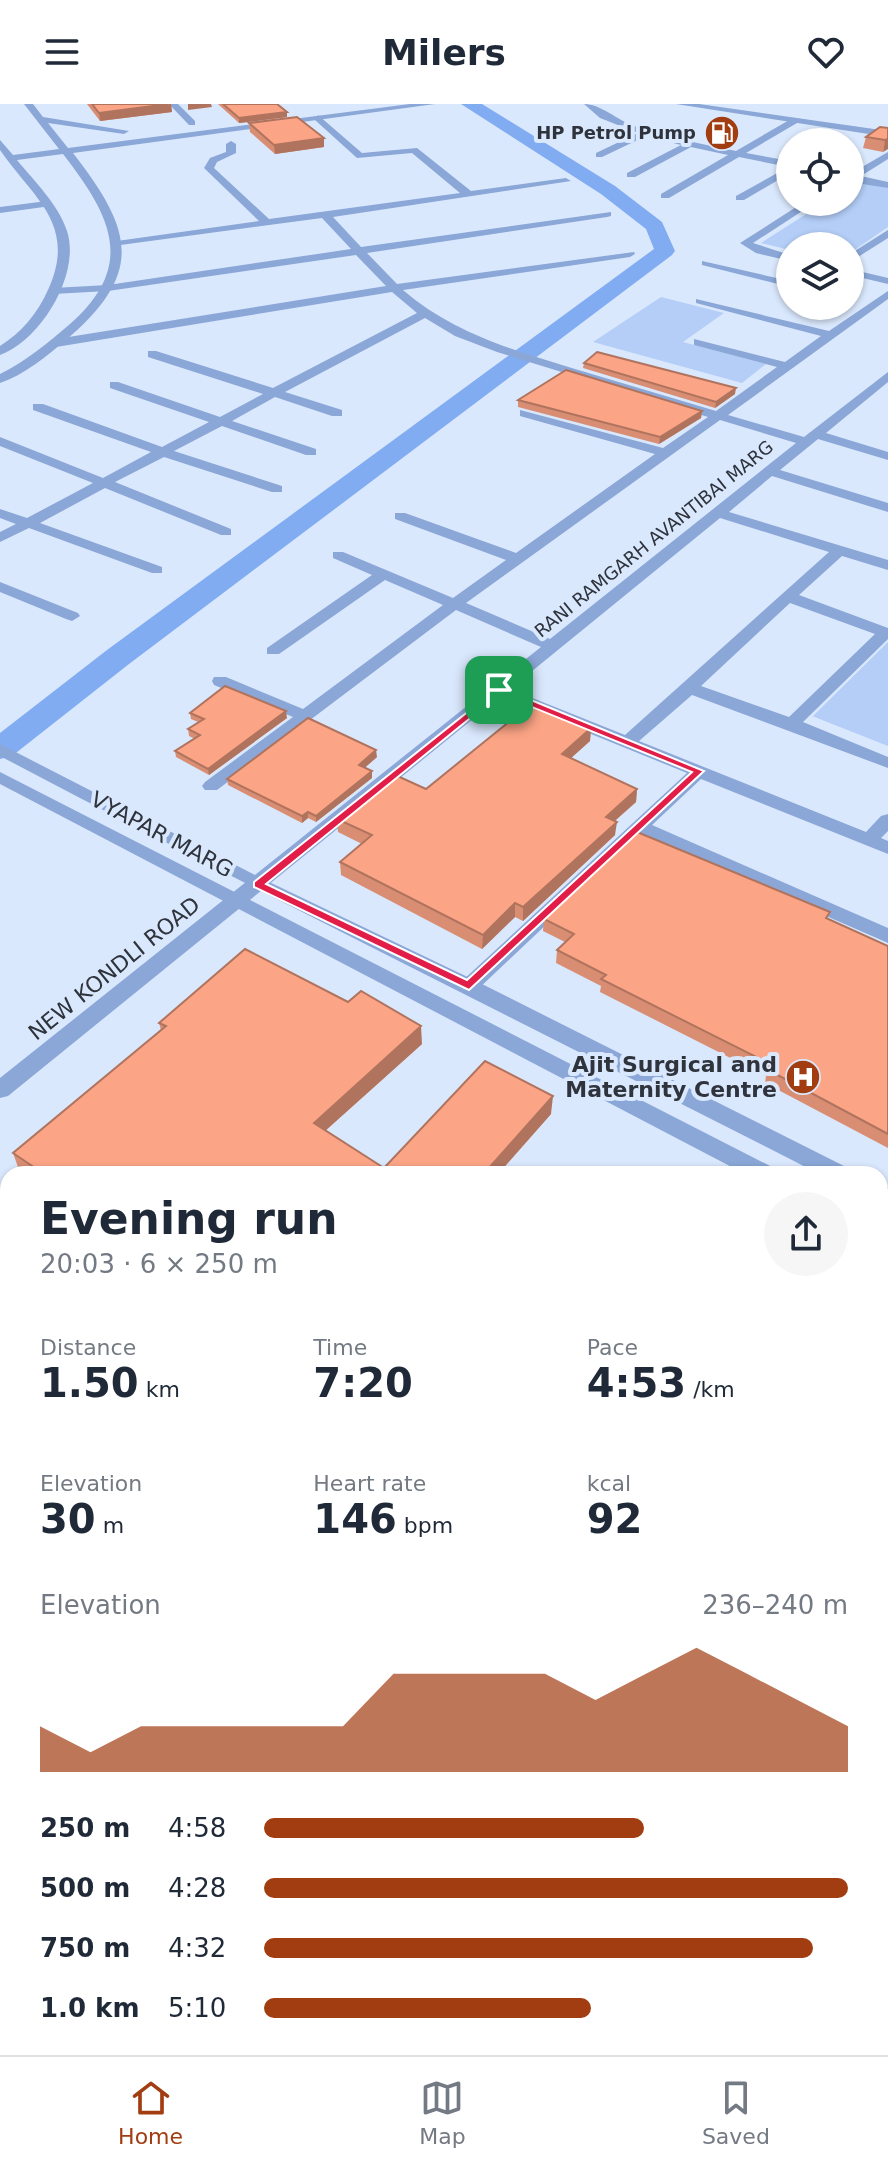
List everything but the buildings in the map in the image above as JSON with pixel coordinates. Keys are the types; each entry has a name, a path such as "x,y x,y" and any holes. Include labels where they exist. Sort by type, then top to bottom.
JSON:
{"street":[{"path":"0,379 56,343 99,305 114,276 117,244 90,176 28,104"},
{"path":"173,104 192,123"},
{"path":"178,124 342,104"},
{"path":"9,158 431,104"},
{"path":"588,104 598,115 613,123 645,133 776,163"},
{"path":"680,104 888,134"},
{"path":"749,104 888,124"},
{"path":"756,116 767,107"},
{"path":"318,118 360,156 414,150 468,194"},
{"path":"40,119 124,131"},
{"path":"665,196 794,121"},
{"path":"83,136 137,129"},
{"path":"599,155 645,133"},
{"path":"106,159 168,137"},
{"path":"43,141 70,138"},
{"path":"631,175 692,143"},
{"path":"0,351 18,341 44,312 65,246 47,204 1,144 15,144"},
{"path":"231,144 231,153 213,160 209,168 266,222"},
{"path":"864,170 888,155"},
{"path":"740,198 776,175"},
{"path":"864,180 888,185"},
{"path":"117,244 566,181"},
{"path":"0,210 47,204"},
{"path":"323,213 362,251 393,288 425,313 498,349 717,416 888,456"},
{"path":"53,291 108,288 607,214"},
{"path":"776,255 745,243 788,216"},
{"path":"864,249 888,233"},
{"path":"56,343 393,288 630,254"},
{"path":"706,263 776,280"},
{"path":"864,275 888,281"},
{"path":"211,786 453,605 888,294"},
{"path":"700,301 830,335"},
{"path":"864,303 872,305"},
{"path":"0,538 425,313"},
{"path":"698,342 787,366"},
{"path":"152,354 337,413"},
{"name":"RANI RAMGARH AVANTIBAI MARG","path":"258,884 888,376"},
{"path":"114,385 311,452"},
{"path":"38,407 277,489"},
{"path":"525,413 665,453"},
{"path":"0,441 226,532"},
{"path":"770,471 888,508"},
{"path":"0,513 157,570"},
{"path":"718,513 888,565"},
{"path":"400,516 518,559"},
{"path":"627,742 692,689 787,596 840,550"},
{"path":"338,555 553,646"},
{"path":"273,651 384,574"},
{"path":"0,587 72,616"},
{"path":"787,596 887,632 792,724"},
{"path":"220,681 306,716"},
{"path":"692,689 792,724 888,763"},
{"path":"499,690 888,848"},
{"name":"VYAPAR MARG","path":"0,749 258,884 469,986 824,1166"},
{"path":"469,986 699,771"},
{"name":"VYAPAR MARG","path":"6,779 751,1166"},
{"path":"869,840 888,820"},
{"path":"639,827 888,936"},
{"name":"NEW KONDLI ROAD","path":"0,1090 258,884"}],"shaded area":[{"path":"864,183 888,188 888,227 864,243 864,232 778,232 803,216 864,216"},
{"path":"776,233 776,247 761,243"},
{"path":"661,297 724,313 683,342 766,364 742,383 593,342"},
{"path":"888,642 888,746 812,716 813,716"}],"waterway":[{"path":"0,749 118,657 665,251 655,226 608,190 470,104"}],"place":[{"name":"HP Petrol Pump","path":"722,133"},
{"name":"Ajit Surgical and Maternity Centre","path":"803,1077"}],"route":[{"path":"499,690 699,771 469,986 258,884 419,755 499,690"}]}
